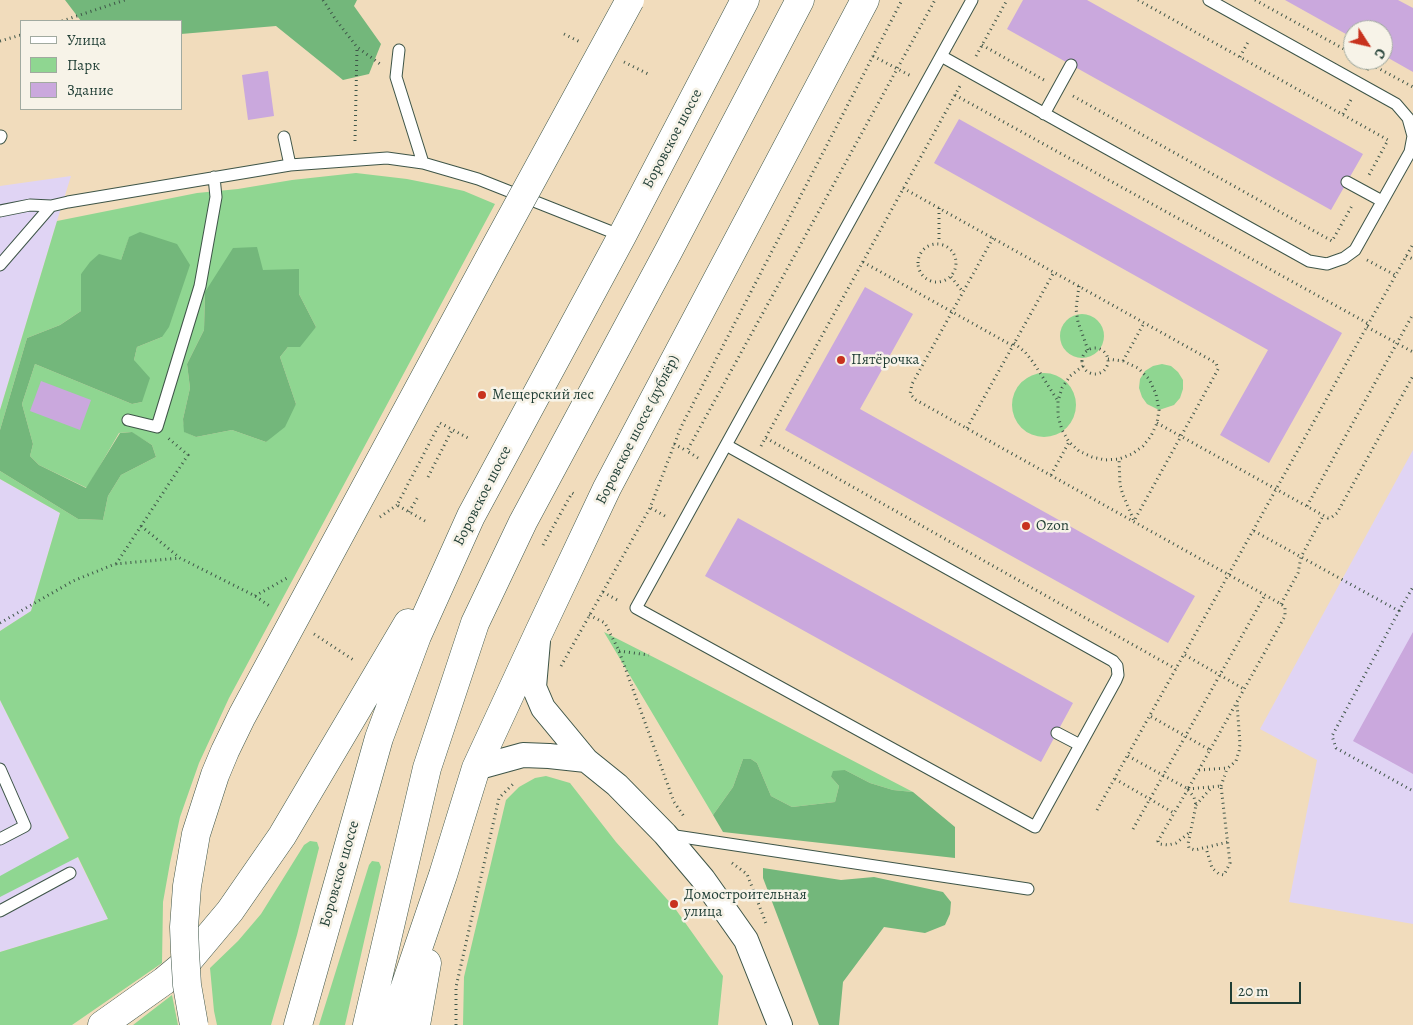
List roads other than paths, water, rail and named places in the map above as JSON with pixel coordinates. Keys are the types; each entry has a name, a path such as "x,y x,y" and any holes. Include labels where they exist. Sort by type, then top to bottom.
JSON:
{"main road":[{"path":"194,1025 187,985 185,952 184,927 187,886 196,834 225,751 482,270 630,0"},
{"name":"Боровское шоссе","path":"298,1025 379,738 417,636 471,516 622,236 745,0"},
{"path":"367,1025 427,768 475,623 523,522 668,252 800,0"},
{"name":"Боровское шоссе (дублёр)","path":"443,875 476,768 616,471 865,0"},
{"path":"102,1025 188,962 230,911 282,836 471,516"},
{"path":"392,1025 443,875"},
{"path":"416,1025 443,875"}],"street":[{"path":"539,632 534,686 543,708 586,760 617,785 665,834 703,879 746,940 780,1025"},
{"path":"476,768 523,755 586,760"}],"lane":[{"path":"726,445 1113,661 1117,666 1118,675 1035,827 636,608 925,84 972,0"},
{"path":"941,56 1309,261 1327,264 1344,258 1353,252 1410,152 1412,144 1411,125 1404,112 1396,104 1209,0"},
{"path":"399,50 396,77 423,163"},
{"path":"1044,114 1071,65"},
{"path":"284,137 290,165"},
{"path":"0,211 30,205 52,206 290,165 387,158 423,163 478,179 622,236"},
{"path":"128,420 156,427 200,286 216,197 214,178"},
{"path":"1347,182 1382,201"},
{"path":"0,265 52,206"},
{"path":"1057,732 1080,745"},
{"path":"0,769 25,826 0,839"},
{"path":"665,834 1028,889"},
{"path":"0,910 70,874"}],"place":[{"name":"Пятёрочка","path":"841,360"},
{"name":"Мещерский лес","path":"482,395"},
{"name":"Ozon","path":"1026,526"},
{"name":"Домостроительная улица","path":"674,904"}]}
